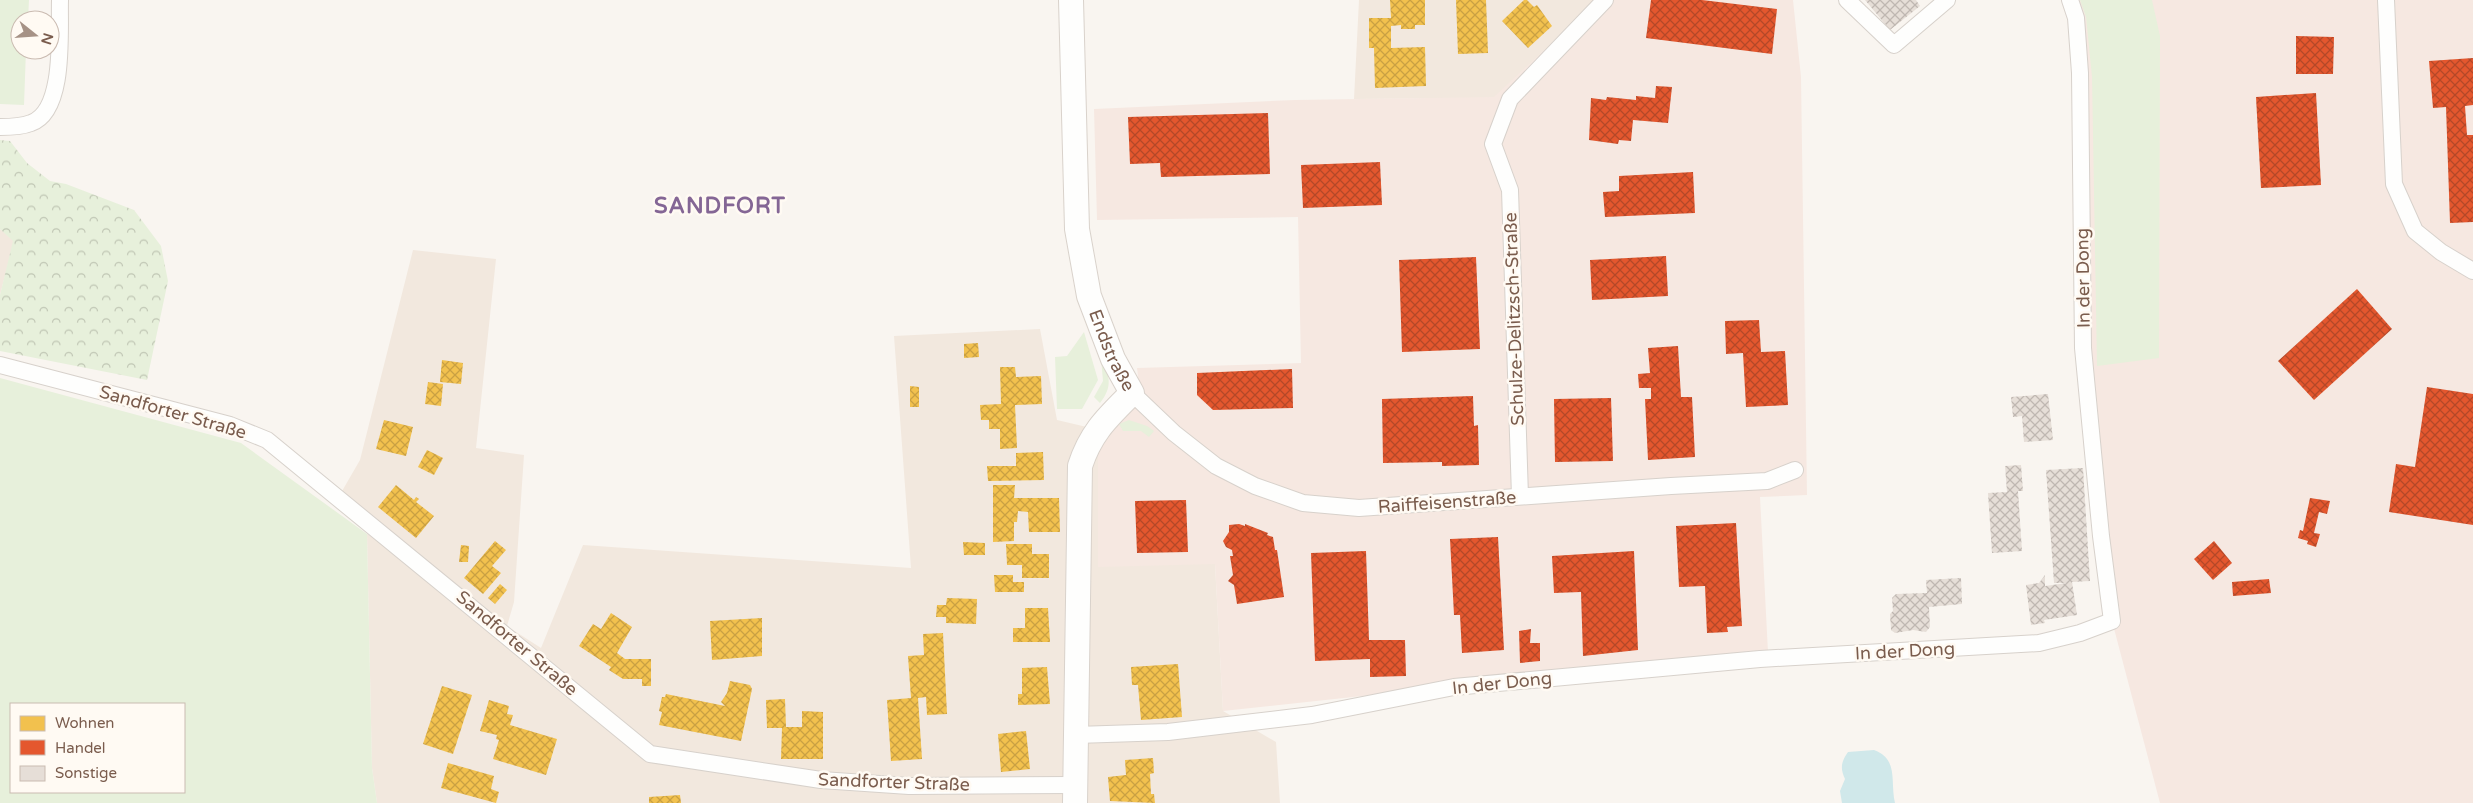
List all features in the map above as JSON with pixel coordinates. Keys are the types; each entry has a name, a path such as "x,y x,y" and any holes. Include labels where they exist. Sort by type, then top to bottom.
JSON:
{"street":[{"path":"0,127 13,127 33,123 51,104 58,83 60,0"},
{"name":"Endstraße","path":"1071,0 1077,230 1088,296 1113,359 1132,392 1100,425 1087,445 1080,466 1075,794"},
{"name":"Schulze-Delitzsch-Straße","path":"1520,496 1510,190 1493,144 1510,99 1605,0"},
{"path":"1847,0 1894,45 1947,0"},
{"name":"In der Dong","path":"1076,735 1168,732 1312,715 1454,687 1760,659 2039,643 2080,633 2112,621 2101,536 2084,348 2080,72 2076,18 2070,0"},
{"path":"2386,0 2394,184 2415,230 2440,252 2473,271"},
{"name":"Sandforter Straße","path":"0,365 230,424 267,440 650,754 821,780 1075,794"},
{"name":"Raiffeisenstraße","path":"1132,392 1174,433 1216,466 1255,486 1304,502 1359,508 1767,481 1795,470"}],"shaded area":[{"path":"1359,0 1593,0 1588,9 1495,98 1354,99"},
{"path":"1593,0 1793,0 1801,77 1807,495 1760,497 1768,652 1223,711 1215,564 1098,567 1098,455 1108,432 1141,401 1137,368 1301,363 1298,217 1097,220 1094,109 1295,100 1494,97 1588,9"},
{"path":"2070,0 2473,0 2473,803 2160,803 2112,621 2090,346"},
{"path":"0,229 14,241 0,295"},
{"path":"413,250 496,259 476,448 524,455 514,602 507,626 541,648 583,545 911,568 894,336 1040,329 1057,420 1108,432 1215,564 1223,711 1276,742 1280,803 377,803 372,768 367,534 418,564 338,498 360,460"}],"green space":[{"path":"0,0 29,0 28,10 10,10 10,60 26,60 24,105 0,104"},
{"path":"2080,0 2152,0 2160,36 2159,358 2097,366 2092,77 2086,17"},
{"path":"0,140 10,141 27,163 50,181 66,184 134,210 161,246 168,281 147,380 0,351 0,295 13,241 0,229"},
{"path":"1084,332 1098,380 1082,409 1057,409 1055,357 1067,356"},
{"path":"1101,358 1109,381 1107,392 1100,403 1094,397 1103,381"},
{"path":"0,378 241,443 367,534 372,768 377,803 0,803"},
{"path":"1129,420 1147,426 1154,431 1149,437 1141,431 1123,431 1119,424"}],"water":[{"path":"1874,750 1882,754 1890,765 1895,803 1842,803 1840,791 1845,779 1842,768 1848,752"}],"building: Wohnen":[{"path":"1390,0 1425,0 1425,25 1415,25 1415,29 1401,29 1401,25 1391,26 1391,48 1425,47 1426,86 1375,88 1374,48 1369,48 1369,18 1391,18"},
{"path":"1456,0 1486,0 1488,53 1458,54"},
{"path":"1524,0 1527,0 1534,7 1537,5 1552,26 1528,48 1502,21"},
{"path":"978,343 979,357 964,358 964,344"},
{"path":"442,360 463,363 461,384 440,382"},
{"path":"1000,367 1015,367 1016,377 1041,376 1042,404 1015,405 1017,448 1000,449 1000,429 989,429 989,420 981,420 980,405 1001,404"},
{"path":"428,382 443,384 441,406 425,404"},
{"path":"910,386 919,387 919,407 910,407"},
{"path":"384,420 413,427 406,456 376,449"},
{"path":"427,450 443,458 434,475 418,467"},
{"path":"1043,452 1044,480 988,481 987,466 1016,466 1016,453"},
{"path":"396,485 414,500 416,497 419,499 416,502 434,516 416,538 378,507"},
{"path":"993,485 1015,485 1014,498 1059,498 1060,532 1029,532 1028,512 1018,511 1017,522 1014,522 1014,541 993,542"},
{"path":"495,541 506,550 492,566 501,573 483,594 464,578"},
{"path":"963,542 985,543 985,555 964,555"},
{"path":"1006,544 1032,544 1032,554 1049,554 1049,578 1022,578 1022,565 1007,565"},
{"path":"461,545 469,546 468,562 459,562"},
{"path":"994,575 1013,575 1013,582 1024,582 1024,592 995,592"},
{"path":"500,584 507,590 495,604 488,598"},
{"path":"947,598 977,599 976,624 946,623 946,617 936,617 937,605 946,605"},
{"path":"1025,608 1048,608 1050,642 1013,642 1013,628 1025,628"},
{"path":"611,613 632,627 617,653 625,659 651,659 651,686 642,686 642,679 623,679 609,670 611,667 579,646 593,624 601,629"},
{"path":"762,618 762,656 712,660 710,621"},
{"path":"943,633 947,714 927,715 926,697 918,698 922,759 891,761 887,700 911,698 908,656 924,655 923,634"},
{"path":"1178,664 1182,717 1141,720 1138,685 1132,685 1131,667"},
{"path":"1047,667 1050,704 1018,705 1018,694 1022,694 1022,668"},
{"path":"730,681 750,685 752,689 741,741 659,725 662,712 659,711 662,697 665,697 666,694 725,706 721,702 727,693"},
{"path":"442,686 472,695 453,754 423,744"},
{"path":"785,699 786,727 802,727 802,711 823,712 823,759 781,759 782,728 767,728 766,700"},
{"path":"489,700 509,706 507,714 513,715 510,725 557,739 546,775 493,759 499,740 496,739 497,735 480,731"},
{"path":"1026,731 1030,769 1001,772 998,734"},
{"path":"1153,758 1154,773 1150,774 1151,794 1154,794 1155,803 1110,801 1108,777 1126,775 1125,760"},
{"path":"448,763 494,776 491,789 499,792 496,803 441,788"},
{"path":"680,795 681,803 649,803 649,797"}],"building: Handel":[{"path":"1651,0 1702,0 1777,9 1772,54 1646,38"},
{"path":"2296,36 2334,37 2333,74 2296,74"},
{"path":"2473,58 2473,105 2465,106 2467,135 2473,135 2473,222 2450,223 2446,107 2433,108 2429,61"},
{"path":"1656,86 1672,87 1668,123 1633,120 1631,141 1619,140 1618,144 1589,140 1591,98 1606,100 1607,97 1636,100 1636,96 1655,98"},
{"path":"2316,93 2321,185 2261,188 2256,97"},
{"path":"1268,113 1270,174 1161,177 1160,163 1130,164 1128,117"},
{"path":"1380,162 1382,205 1303,208 1301,165"},
{"path":"1693,172 1695,213 1605,217 1603,192 1619,191 1619,176"},
{"path":"1666,256 1668,296 1592,300 1590,260"},
{"path":"1476,257 1480,349 1402,352 1399,260"},
{"path":"2357,289 2392,329 2314,400 2278,361"},
{"path":"1759,320 1761,352 1785,351 1788,405 1746,407 1743,353 1726,354 1725,321"},
{"path":"1678,346 1681,397 1692,397 1695,457 1648,460 1645,399 1651,399 1651,388 1639,388 1638,374 1650,373 1648,348"},
{"path":"1292,369 1293,408 1213,410 1197,395 1197,373"},
{"path":"2427,387 2473,394 2473,525 2389,512 2396,464 2415,467"},
{"path":"1473,396 1474,426 1478,425 1479,465 1442,466 1442,462 1383,463 1382,399"},
{"path":"1611,398 1613,461 1555,462 1554,399"},
{"path":"2310,498 2330,501 2327,514 2319,512 2314,533 2320,534 2316,547 2307,544 2308,541 2298,538 2300,530 2303,531"},
{"path":"1186,500 1188,552 1137,553 1135,501"},
{"path":"1736,523 1742,626 1727,627 1728,632 1707,633 1705,586 1679,587 1676,526"},
{"path":"1239,524 1245,526 1245,524 1268,533 1267,535 1273,537 1275,550 1277,550 1284,597 1237,604 1234,585 1228,581 1233,575 1230,556 1233,556 1232,550 1226,547 1223,541 1229,532 1229,525"},
{"path":"1498,537 1504,650 1462,653 1460,615 1454,615 1450,539"},
{"path":"2214,541 2232,563 2213,580 2194,559"},
{"path":"1366,551 1369,640 1405,640 1406,676 1370,677 1370,659 1315,661 1311,553"},
{"path":"1634,551 1638,650 1583,656 1581,592 1554,593 1552,556"},
{"path":"2269,579 2271,593 2233,596 2232,582"},
{"path":"1531,629 1530,643 1540,643 1540,661 1520,663 1519,631"}],"building: Sonstige":[{"path":"1865,0 1916,0 1920,6 1890,30"},
{"path":"2048,394 2053,440 2024,442 2022,416 2013,417 2011,397"},
{"path":"2021,465 2023,491 2018,491 2022,551 1992,553 1988,493 2007,492 2005,466"},
{"path":"2083,468 2090,581 2072,582 2077,615 2044,620 2045,623 2031,625 2026,585 2039,583 2045,575 2045,586 2067,583 2054,583 2046,470"},
{"path":"1961,578 1962,604 1929,607 1930,627 1926,632 1913,630 1895,633 1891,630 1892,598 1896,594 1927,593 1926,580"}],"district":[{"name":"SANDFORT","path":"720,206"}]}
